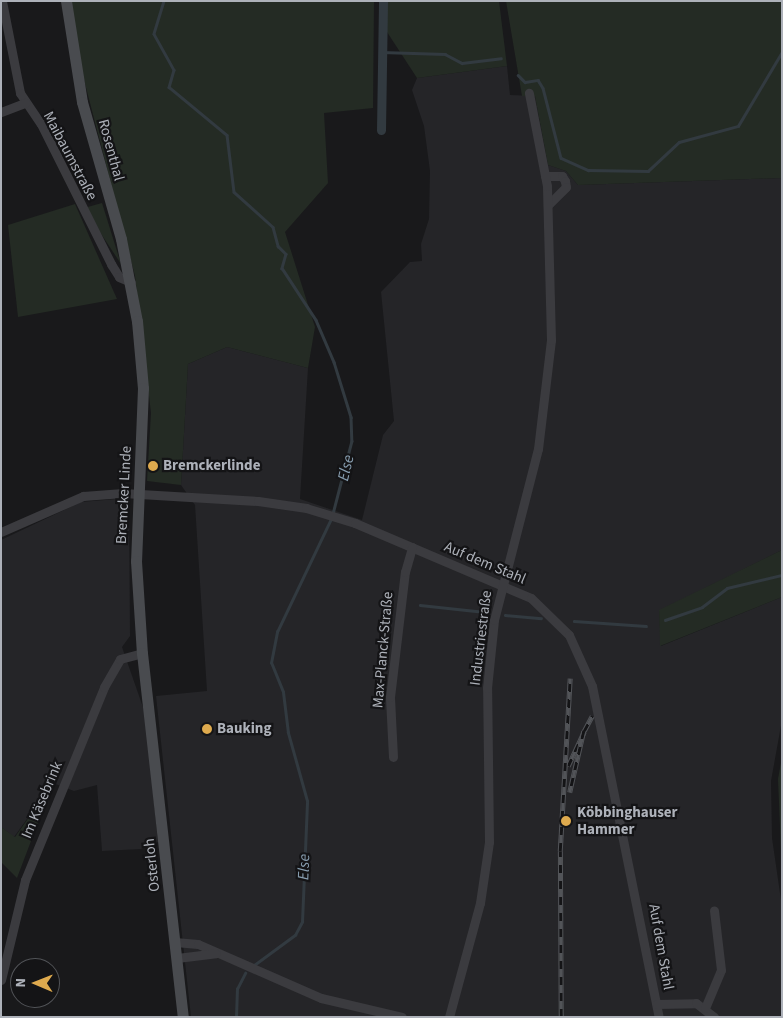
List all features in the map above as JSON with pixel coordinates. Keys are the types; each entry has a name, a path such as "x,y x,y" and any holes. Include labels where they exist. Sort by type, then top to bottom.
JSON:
{"main road":[{"name":"Rosenthal","path":"66,1 68,26 93,147 131,282"},
{"name":"Bremcker Linde","path":"131,282 143,388 136,561 142,653 149,711"},
{"name":"Osterloh","path":"149,711 183,1017"}],"street":[{"name":"Maibaumstraße","path":"2,1 13,66 25,103 41,124 111,264 119,277 131,282"},
{"name":"Industriestraße","path":"449,1017 485,872 490,808 488,664 502,582 544,412 553,296 545,176 529,93"},
{"path":"1,112 25,103"},
{"path":"545,176 562,176 566,187 548,205"},
{"name":"Auf dem Stahl","path":"1,532 83,496 140,495 258,501 339,518 502,582 531,598 560,623 586,667 603,728 659,1017"},
{"name":"Max-Planck-Straße","path":"393,757 390,696 405,572 412,547"},
{"name":"Im Käsebrink","path":"1,980 24,880 104,687 120,659 142,653"},
{"path":"706,1008 722,970 714,910"},
{"path":"175,942 186,940 321,998 402,1017"},
{"path":"177,958 216,953"},
{"path":"658,1004 686,1001 706,1008 714,1017"}],"shaded area":[{"path":"71,1 374,1 373,108 324,113 328,183 285,232 315,327 308,368 227,347 188,364 181,485 147,481 151,413 135,276 76,49"},
{"path":"387,1 499,1 507,66 417,78 387,32"},
{"path":"506,1 782,1 782,178 578,185 566,171 548,165 535,96 522,96"},
{"path":"507,66 510,95 535,96 548,165 566,171 578,185 782,178 782,550 659,611 661,646 782,597 782,720 771,781 772,838 782,907 782,1017 191,1017 156,696 207,691 195,505 181,485 188,364 227,347 308,368 300,499 362,520 383,435 394,421 381,292 410,262 422,261 421,244 429,219 430,171 424,126 412,90 417,78"},
{"path":"102,203 121,264 84,208"},
{"path":"75,204 117,299 18,317 8,225"},
{"path":"129,498 130,636 122,647 145,713 158,842 141,849 102,851 97,785 74,791 53,783 14,837 1,827 1,540 81,502"},
{"path":"782,550 782,597 660,646 659,610"},
{"path":"782,757 782,875 778,779"},
{"path":"53,783 17,878 1,862 1,827 15,837"}],"waterway":[{"name":"Else","path":"164,1 154,34 174,70 169,87 227,135 234,192 273,227 278,246 286,254 282,268 316,320 334,362 351,417 352,441 333,514"},
{"path":"381,130 383,1"},
{"path":"381,52 445,54 462,63 501,58"},
{"path":"518,75 525,82 538,80 543,88 561,158 588,170 648,171 679,142 738,126 782,52"},
{"name":"Else","path":"254,965 295,935 302,922 307,801 288,733 283,692 271,663 277,632 331,519"},
{"path":"665,620 702,607 727,588 782,575"},
{"path":"420,605 485,612"},
{"path":"505,615 541,618"},
{"path":"574,621 646,626"},
{"name":"Else","path":"236,1017 237,989 245,973"}],"railway":[{"path":"561,1017 560,851 570,678"},
{"path":"584,731 592,716"},
{"path":"568,766 584,731 570,792"}],"place":[{"name":"Bremckerlinde","path":"153,466"},
{"name":"Bauking","path":"207,729"},
{"name":"Köbbinghauser Hammer","path":"566,821"}]}
